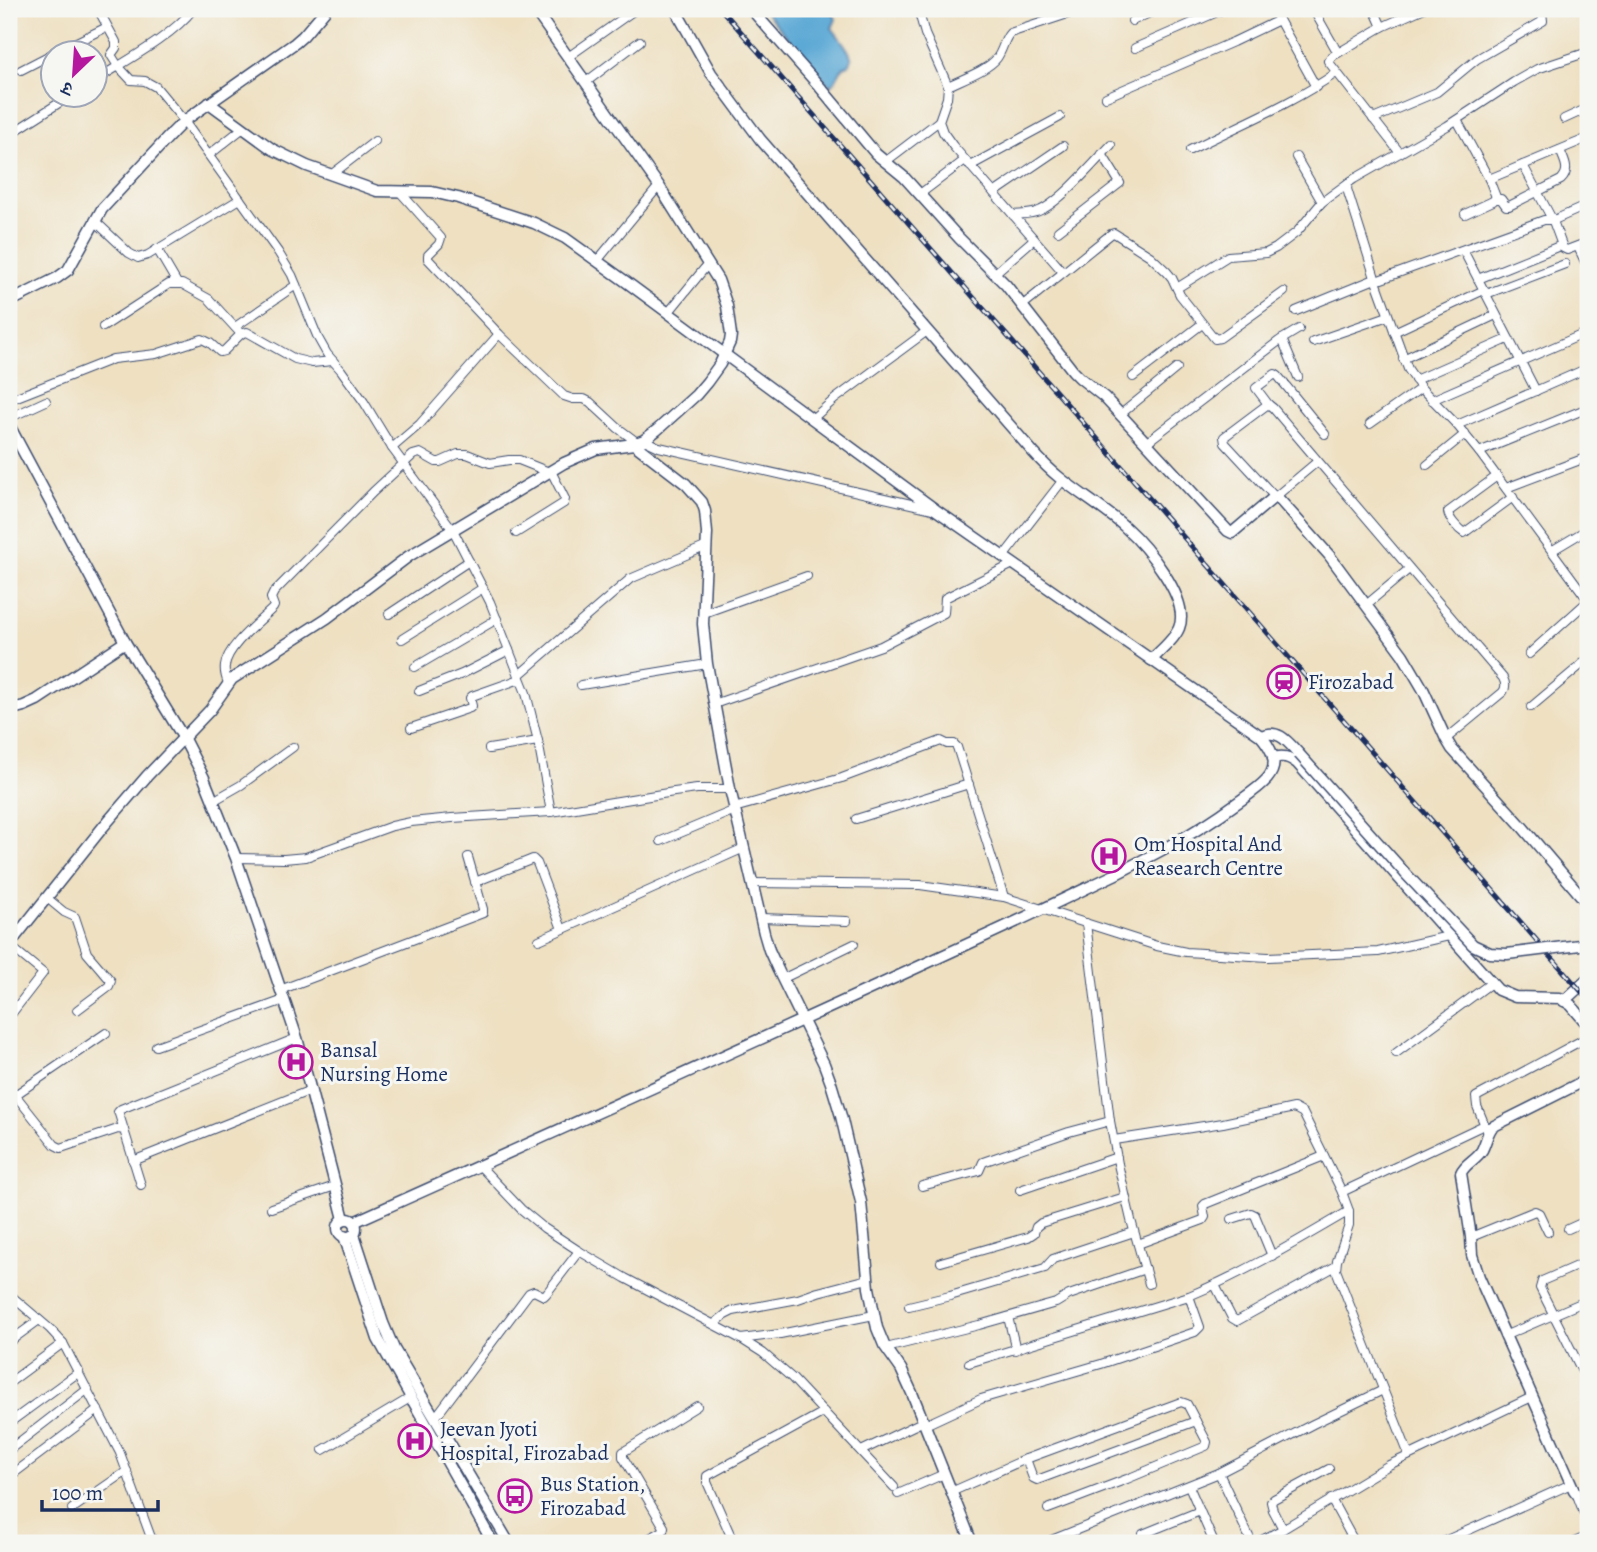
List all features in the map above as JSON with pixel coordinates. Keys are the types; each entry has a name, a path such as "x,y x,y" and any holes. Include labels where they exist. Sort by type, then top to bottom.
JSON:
{"street":[{"path":"98,9 117,45 111,55 118,66 131,80 145,81 156,87 209,155 278,252 296,285 322,346 364,402 404,465 453,530 497,619 530,707 551,812"},
{"path":"108,72 147,48 193,9"},
{"path":"9,302 68,270 110,200 184,121 295,43 326,9"},
{"path":"534,9 659,186 718,280 727,306 730,342 725,355 696,395 657,430 639,442"},
{"path":"568,57 636,9"},
{"path":"675,9 711,73 760,139 1033,452 1063,480 1127,529 1155,562 1172,587 1181,617 1179,628 1151,660"},
{"path":"751,9 876,154 904,177 995,273 1073,371 1121,414 1230,533 1318,461"},
{"path":"885,162 939,121 947,98 948,86 925,34 918,9"},
{"path":"948,86 993,63 1010,33 1083,9"},
{"path":"1132,21 1158,9"},
{"path":"1135,48 1224,9"},
{"path":"1273,9 1316,88"},
{"path":"1313,9 1338,53"},
{"path":"1374,9 1382,27"},
{"path":"1400,153 1328,61 1382,27 1422,9"},
{"path":"1373,119 1440,91 1477,59 1543,21 1541,10 1552,9"},
{"path":"1106,97 1279,20"},
{"path":"85,38 107,27"},
{"path":"586,82 640,41"},
{"path":"1177,288 1228,256 1271,251 1297,232 1322,201 1348,183 1457,120 1537,69 1588,52"},
{"path":"20,70 38,61"},
{"path":"1191,150 1293,101 1336,73"},
{"path":"209,103 272,149 331,175 377,191 442,194 494,209 552,231 597,261 936,510 1261,736 1270,747 1273,758 1274,767 1268,778 1224,813 1163,850 1044,909 803,1021 480,1166 340,1223 340,1233 349,1235"},
{"path":"9,135 51,108"},
{"path":"1564,119 1588,108"},
{"path":"920,194 968,163 1060,117"},
{"path":"1457,120 1489,179 1496,195 1495,199"},
{"path":"939,121 947,139 1063,272"},
{"path":"209,155 243,128"},
{"path":"1489,179 1588,138"},
{"path":"331,175 374,141"},
{"path":"1013,215 1030,214 1049,206 1111,145"},
{"path":"994,193 1063,146"},
{"path":"1465,214 1495,199 1502,200 1507,206 1561,180 1567,167 1560,150"},
{"path":"1058,231 1119,184 1120,181 1102,155"},
{"path":"1296,157 1322,201"},
{"path":"1523,165 1553,221 1562,245 1567,250 1588,242"},
{"path":"1348,183 1347,189 1375,280 1403,359 1418,384 1479,452 1588,600 1529,654"},
{"path":"597,261 659,186"},
{"path":"400,192 441,238 428,255 428,259 499,334 561,394 568,399 587,401 639,442 702,502 707,546 704,613 707,664 730,789 769,950 824,1064 842,1116 861,1202 868,1279 879,1336 901,1369 972,1543"},
{"path":"95,221 138,258 240,199"},
{"path":"1296,312 1375,280 1544,220 1553,221 1588,205"},
{"path":"1023,305 1114,233 1161,265 1172,278 1180,295 1212,337 1217,339 1284,292"},
{"path":"995,273 1034,239"},
{"path":"1478,279 1562,245"},
{"path":"1578,247 1588,268"},
{"path":"157,249 177,283 209,299 238,330 251,333 295,359 312,363 333,361"},
{"path":"1463,250 1536,391"},
{"path":"668,313 708,264"},
{"path":"1394,332 1485,292 1565,264"},
{"path":"103,327 169,284 177,283"},
{"path":"9,400 113,359 156,354 202,340 220,352 224,351 238,330 296,285"},
{"path":"1403,359 1496,315"},
{"path":"1313,342 1388,316"},
{"path":"1133,377 1202,324"},
{"path":"1147,442 1282,339 1299,329"},
{"path":"812,419 928,331"},
{"path":"1432,400 1588,332"},
{"path":"392,448 419,424 499,334"},
{"path":"1282,339 1298,377"},
{"path":"1370,424 1418,384 1508,339"},
{"path":"1121,414 1177,368"},
{"path":"1457,425 1588,369"},
{"path":"1325,434 1275,374 1256,388 1506,683 1503,692 1446,739"},
{"path":"9,418 46,401"},
{"path":"1268,404 1227,434 1224,440 1329,555 1415,673 1446,739 1462,761 1588,904"},
{"path":"1479,452 1588,408"},
{"path":"9,425 125,642 183,737 213,801 236,858 297,1038 335,1186 349,1221 356,1227 349,1235 351,1261 378,1339 493,1543"},
{"path":"1427,465 1465,434"},
{"path":"9,1017 43,973 9,945 103,827 210,710 228,683 327,618 409,556 575,457 596,449 639,442 936,510"},
{"path":"228,683 224,669 228,657 236,645 273,608 271,598 274,592 413,455 423,453 440,462 462,453 490,463 519,460 550,472 565,499 564,503 516,533"},
{"path":"1506,488 1588,457"},
{"path":"1497,476 1448,512 1449,517 1464,533 1513,497"},
{"path":"1003,557 1063,480"},
{"path":"1553,550 1588,529"},
{"path":"411,729 470,708 472,696 519,677 630,579 707,546"},
{"path":"389,614 469,561"},
{"path":"714,704 887,643 944,612 945,598 1013,564"},
{"path":"1366,605 1409,569"},
{"path":"704,613 807,576"},
{"path":"402,639 483,588"},
{"path":"415,667 497,619"},
{"path":"9,710 37,700 125,642"},
{"path":"419,691 462,674 509,650"},
{"path":"1531,707 1588,659"},
{"path":"581,685 707,664"},
{"path":"1261,736 1268,733 1278,734 1286,740 1473,945 1490,953 1507,954 1588,944"},
{"path":"489,749 538,741"},
{"path":"661,841 735,809 842,778 941,741 956,744 1004,897"},
{"path":"213,801 241,785 293,747"},
{"path":"1273,758 1286,756 1297,763 1498,990 1516,997 1556,997 1571,1005 1588,1025"},
{"path":"856,818 969,784"},
{"path":"236,858 306,857 392,826 411,822 551,812 682,791 730,789"},
{"path":"539,940 744,848"},
{"path":"156,1046 483,913 468,857"},
{"path":"475,882 533,859 537,863 562,929"},
{"path":"752,883 920,885 1004,897 1171,950 1186,952 1290,956 1377,952 1449,936"},
{"path":"47,898 75,917 87,953 111,981 109,986 77,1010"},
{"path":"761,918 847,921"},
{"path":"1086,923 1116,1157 1149,1284"},
{"path":"782,979 854,944"},
{"path":"1564,1001 1588,979"},
{"path":"1396,1053 1490,983"},
{"path":"106,1033 12,1091 55,1145 61,1148 118,1129 124,1130"},
{"path":"1588,1037 1476,1097 1476,1106 1486,1129 1482,1150 1461,1173 1474,1265 1571,1484 1583,1496 1588,1524"},
{"path":"141,1185 118,1111 297,1038"},
{"path":"1342,1192 1492,1127 1588,1079"},
{"path":"133,1161 311,1090"},
{"path":"1114,1140 1223,1123 1294,1108 1303,1113 1349,1211 1349,1225 1336,1270 1409,1455"},
{"path":"922,1186 977,1172 983,1162 1069,1132 1110,1121"},
{"path":"1138,1244 1203,1220 1205,1204 1324,1156"},
{"path":"1020,1190 1116,1157"},
{"path":"480,1166 544,1228 637,1284 741,1339 773,1361 896,1490 944,1474"},
{"path":"271,1208 335,1186"},
{"path":"941,1262 1028,1237 1041,1223 1125,1197"},
{"path":"1471,1237 1535,1210 1548,1232"},
{"path":"969,1363 1189,1296 1272,1256 1349,1211"},
{"path":"1232,1220 1255,1214 1272,1256"},
{"path":"1568,1229 1588,1220"},
{"path":"909,1306 1042,1269 1053,1259 1134,1232"},
{"path":"349,1235 388,1336 509,1543"},
{"path":"435,1418 529,1293 534,1291 544,1296 579,1251"},
{"path":"1588,1261 1540,1284 1552,1315 1588,1383"},
{"path":"1215,1285 1231,1318 1237,1321 1336,1266"},
{"path":"886,1348 1056,1303 1069,1295 1145,1269"},
{"path":"714,1324 733,1311 798,1299 868,1279"},
{"path":"861,1451 981,1399 1101,1364 1195,1332 1200,1327 1189,1296"},
{"path":"10,1298 63,1343 127,1471 153,1543"},
{"path":"1504,1336 1588,1300"},
{"path":"741,1339 874,1315"},
{"path":"1008,1317 1016,1350"},
{"path":"9,1342 39,1320"},
{"path":"9,1383 63,1343"},
{"path":"9,1423 79,1372"},
{"path":"9,1450 88,1389"},
{"path":"1044,1543 1219,1473 1383,1390"},
{"path":"1219,1473 1254,1543 1283,1529 1409,1455 1532,1397"},
{"path":"323,1450 410,1398"},
{"path":"951,1492 1026,1459 1181,1402 1187,1404 1207,1442 1206,1446 1048,1509"},
{"path":"641,1543 663,1531 664,1527 623,1457 623,1452 697,1406"},
{"path":"9,1477 98,1410"},
{"path":"734,1543 707,1482 707,1476 824,1412"},
{"path":"1026,1459 1033,1478 1037,1480 1196,1421"},
{"path":"1283,1529 1271,1502 1329,1469"},
{"path":"72,1509 127,1471"},
{"path":"1440,1543 1571,1484"},
{"path":"1189,1486 1214,1543"},
{"path":"466,1496 477,1489"},
{"path":"1331,1499 1355,1543"},
{"path":"1143,1534 1200,1511"},
{"path":"1573,1543 1588,1536"}],"water":[{"path":"763,9 831,9 836,19 832,28 850,54 849,65 843,68 830,86"}],"railway":[{"path":"721,9 1588,999"}],"place":[{"name":"Firozabad","path":"1284,682"},
{"name":"Om Hospital And Reasearch Centre","path":"1109,856"},
{"name":"Bansal Nursing Home","path":"296,1062"},
{"name":"Jeevan Jyoti Hospital, Firozabad","path":"415,1441"},
{"name":"Bus Station, Firozabad","path":"515,1496"}]}
